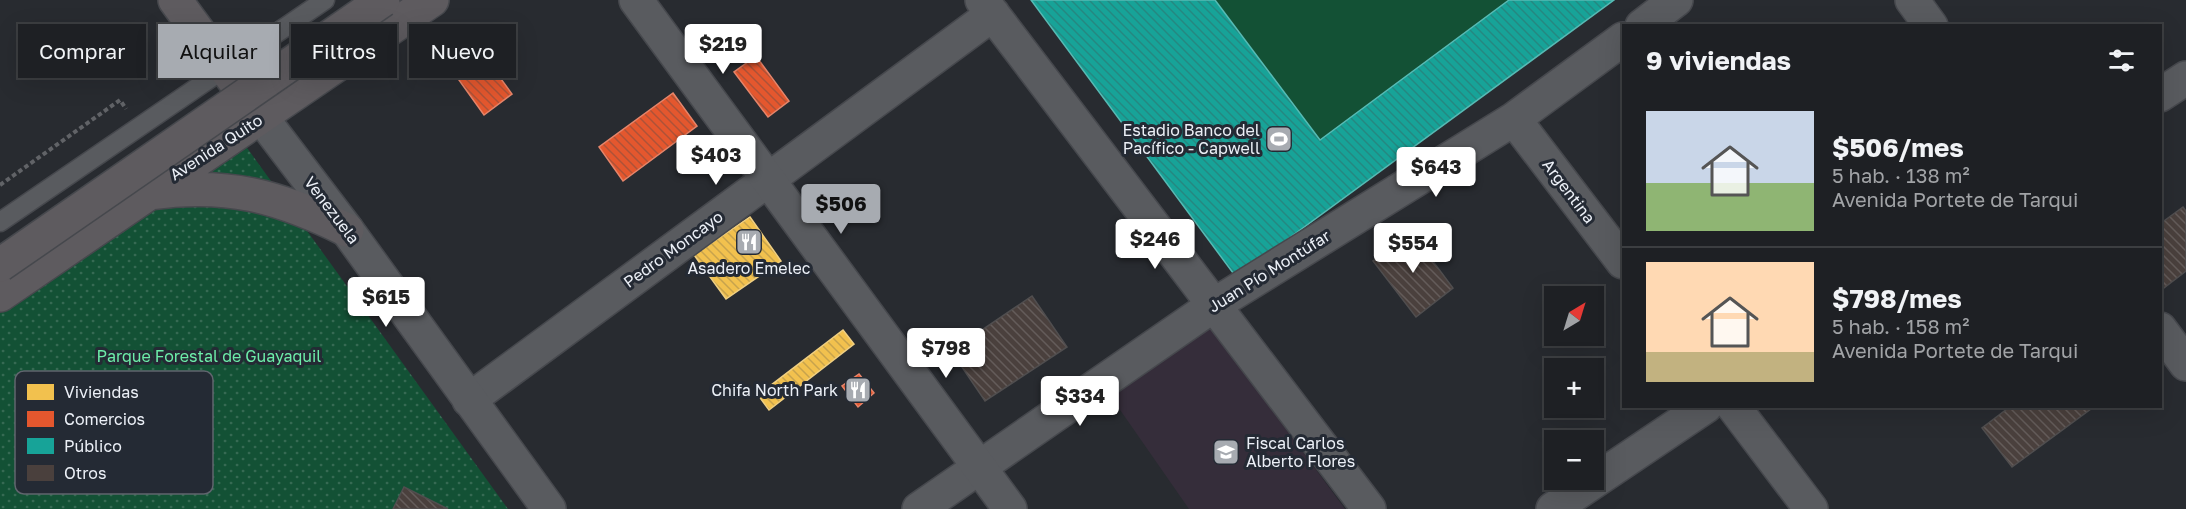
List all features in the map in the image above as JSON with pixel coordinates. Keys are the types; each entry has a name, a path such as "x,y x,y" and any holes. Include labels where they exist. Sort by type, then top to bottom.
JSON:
{"main road":[{"name":"Venezuela","path":"175,0 193,24"},
{"name":"Avenida Quito","path":"0,265 383,0"},
{"name":"Avenida Quito","path":"0,295 432,0"},
{"name":"Venezuela","path":"233,78 261,117"},
{"path":"146,194 192,188 239,191 290,205 347,230"}],"street":[{"path":"636,0 1010,509"},
{"path":"1645,24 1676,0"},
{"path":"1912,0 1930,24"},
{"path":"988,7 1369,509"},
{"name":"Pedro Moncayo","path":"469,400 768,179 988,7"},
{"name":"Juan Pío Montúfar","path":"919,509 978,466 1214,305 1514,119 1622,40"},
{"path":"2162,94 2186,78"},
{"name":"Venezuela","path":"261,117 347,230 549,509"},
{"name":"Argentina","path":"1514,119 1622,261"},
{"path":"2162,332 2186,364"},
{"path":"1553,509 1703,408"},
{"path":"1735,408 1811,509"}],"lane":[{"path":"279,32 325,0"},
{"path":"0,222 211,78"}],"path":[{"path":"0,185 120,100"}],"shaded area":[{"name":"Fiscal Carlos Alberto Flores","path":"1208,323 1345,509 1189,509 1109,394"}],"green space":[{"name":"Estadio Banco del Pacífico - Capwell","path":"1031,0 1614,0 1236,277"},
{"name":"Parque Forestal de Guayaquil","path":"245,145 508,509 0,509 0,313"}],"building: Viviendas":[{"path":"750,217 781,261 726,299 694,255"},
{"path":"843,330 854,344 769,410 758,395"}],"building: Comercios":[{"path":"756,56 789,101 768,117 734,72"},
{"path":"457,78 500,78 512,94 484,115"},
{"path":"673,93 697,126 623,181 599,147"},
{"name":"Chifa North Park","path":"859,374 874,393 858,407 842,386"}],"building: Público":[{"name":"Estadio Banco del Pacífico - Capwell","path":"1031,0 1215,0 1320,140 1509,0 1614,0 1236,277"}],"building: Otros":[{"path":"2183,207 2186,211 2186,271 2162,289 2162,223"},
{"path":"1411,232 1453,288 1416,317 1373,261"},
{"path":"1032,296 1067,347 985,401 951,351"},
{"path":"2008,408 2092,408 2012,467 1982,428"},
{"path":"404,487 448,509 393,509"}],"place":[{"name":"Estadio Banco del Pacífico - Capwell","path":"1279,139"},
{"name":"Asadero Emelec","path":"749,242"},
{"name":"Chifa North Park","path":"858,390"},
{"name":"Fiscal Carlos Alberto Flores","path":"1226,452"}]}
